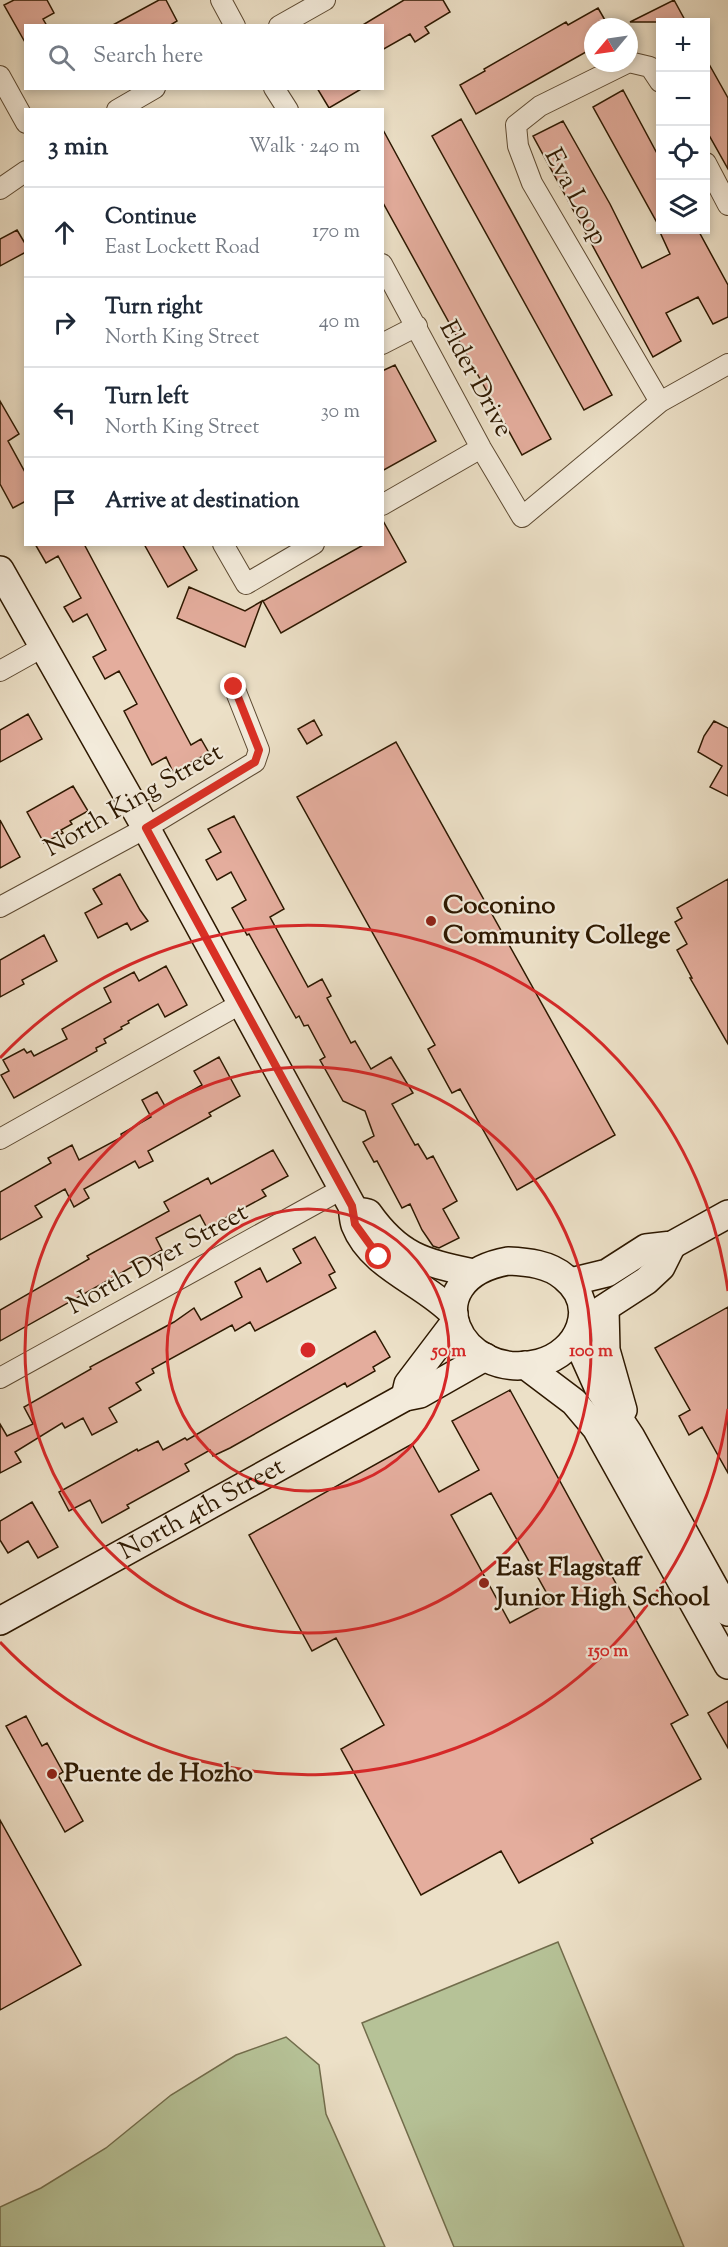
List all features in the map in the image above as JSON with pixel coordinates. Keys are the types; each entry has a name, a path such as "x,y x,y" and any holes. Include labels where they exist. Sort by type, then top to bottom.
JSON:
{"street":[{"path":"221,0 234,24"},
{"path":"283,24 325,0"},
{"name":"Eva Loop","path":"638,65 650,67 656,76"},
{"name":"Eva Loop","path":"610,72 540,106 516,125 518,146 532,183 660,402"},
{"path":"0,76 24,119"},
{"path":"120,108 152,90"},
{"path":"275,90 287,108"},
{"path":"0,189 24,172"},
{"path":"710,172 728,205"},
{"name":"Elder Drive","path":"384,268 481,448 522,517 660,402"},
{"path":"384,343 417,326"},
{"path":"660,402 728,364"},
{"path":"384,504 481,448"},
{"path":"225,546 246,585 311,546"},
{"path":"0,570 242,1003 347,1197 355,1224 379,1257 444,1303 455,1318"},
{"path":"0,671 43,647"},
{"name":"North King Street","path":"0,907 146,828 255,762 259,750 234,687"},
{"path":"0,1139 242,1003"},
{"path":"347,1197 368,1213 385,1236 407,1253 436,1264 473,1273"},
{"name":"North Dyer Street","path":"0,1378 347,1197"},
{"path":"570,1282 607,1273 646,1248 672,1245 728,1214"},
{"path":"672,1245 661,1267 646,1281 579,1330 559,1354 547,1361 525,1365 504,1363 485,1357 464,1342 458,1333 455,1318 458,1292 466,1279 473,1273 494,1264 522,1262 551,1269 570,1282 579,1298 582,1311 579,1330 598,1387 631,1437 728,1612"},
{"path":"605,1309 606,1350 631,1437"},
{"path":"405,1397 408,1384 455,1318"},
{"name":"North 4th Street","path":"0,1621 405,1397 420,1394 485,1357"},
{"path":"525,1365 574,1402 596,1428 728,1665"}],"green space":[{"path":"558,1942 684,2247 454,2247 362,2023"},
{"path":"286,2037 319,2065 326,2114 385,2247 0,2247 0,2207 41,2188 106,2148 171,2095 236,2055"}],"building":[{"path":"14,0 47,0 54,13 43,19 46,24 24,24 24,40 4,5"},
{"path":"159,0 166,0 177,21 172,24 115,24"},
{"path":"404,0 443,0 450,12 425,27 429,33 415,42 410,34 384,49 384,24 364,24"},
{"path":"674,0 684,18 656,18 656,22 638,22 638,18"},
{"path":"598,8 604,18 584,18 584,53 476,114 460,85 566,22 568,25"},
{"path":"710,66 728,98 728,169 710,137"},
{"path":"318,90 360,90 329,108"},
{"path":"623,90 656,152 656,221 593,107"},
{"path":"461,119 612,395 584,410 432,136"},
{"path":"563,121 610,204 642,268 670,254 661,234 700,234 728,285 728,317 713,324 698,297 666,313 681,341 653,357 533,136"},
{"path":"384,132 551,439 522,455 384,205"},
{"path":"17,230 24,242 24,253 0,266 0,239"},
{"path":"395,365 436,441 384,470 384,370"},
{"path":"0,401 19,434 8,441 24,470 24,502 13,508 0,484"},
{"path":"384,523 406,562 281,633 263,601 361,546 384,546"},
{"path":"36,546 85,546 191,745 201,739 209,753 173,772 166,757 152,765 124,711 137,704 119,671 105,679 93,657 106,650 87,614 73,622 64,607 81,598 58,556 46,563"},
{"path":"145,546 183,546 197,570 168,587"},
{"path":"189,587 245,611 262,601 245,647 177,618"},
{"path":"28,714 42,739 0,762 0,730"},
{"path":"314,720 322,735 307,744 298,729"},
{"path":"714,721 728,728 728,796 710,787 722,766 698,752 704,736"},
{"name":"Coconino Community College","path":"396,742 615,1135 517,1190 460,1089 452,1093 428,1049 435,1045 297,797"},
{"path":"73,786 88,811 70,821 72,824 61,830 63,833 44,843 27,812"},
{"path":"234,816 284,909 270,917 308,987 322,979 331,996 327,998 351,1043 355,1041 371,1069 391,1057 413,1093 392,1104 415,1145 418,1144 427,1159 433,1156 457,1201 443,1209 459,1238 439,1248 433,1246 422,1230 410,1204 402,1208 377,1161 374,1162 363,1142 374,1136 365,1111 343,1101 320,1060 325,1057 308,1025 304,1026 299,1016 296,1018 232,908 246,900 231,872 217,880 206,860 221,852 208,829"},
{"path":"0,820 20,857 0,868"},
{"path":"120,874 148,921 131,930 127,923 98,938 85,913 102,904 93,889"},
{"path":"728,879 728,1044 690,978 692,978 677,950 687,944 675,922 682,918 677,908"},
{"path":"44,935 57,961 22,980 24,984 0,997 0,960"},
{"path":"166,966 187,1005 165,1017 158,1004 128,1021 129,1023 121,1027 122,1029 104,1039 106,1043 96,1048 97,1051 14,1098 1,1075 9,1071 3,1060 24,1049 27,1053 31,1051 34,1056 67,1039 62,1029 111,1002 104,988 134,972 139,981"},
{"path":"219,1057 240,1096 209,1113 211,1116 148,1151 153,1161 139,1168 135,1161 84,1189 89,1198 74,1207 65,1189 35,1206 42,1217 0,1240 0,1192 51,1163 48,1158 72,1145 79,1160 122,1137 121,1134 151,1117 142,1100 157,1092 165,1106 202,1085 194,1071"},
{"path":"273,1150 288,1176 262,1190 266,1196 207,1228 200,1215 156,1238 162,1250 0,1341 0,1310 89,1259 87,1256 169,1211 164,1202 208,1178 211,1184"},
{"path":"315,1237 335,1272 329,1275 336,1288 255,1331 250,1322 235,1331 232,1325 152,1369 154,1373 136,1383 141,1390 109,1408 117,1422 92,1435 83,1418 65,1428 62,1423 15,1452 21,1462 0,1473 0,1424 7,1436 33,1424 24,1407 91,1369 90,1367 174,1322 194,1308 201,1320 242,1297 235,1282 260,1268 267,1282 301,1263 293,1249"},
{"path":"728,1307 728,1473 702,1427 689,1435 679,1416 690,1410 655,1348"},
{"path":"375,1331 390,1357 373,1367 375,1371 347,1387 345,1383 230,1448 213,1456 210,1450 185,1464 189,1471 127,1505 129,1508 102,1523 90,1500 69,1511 59,1492 137,1449 138,1451 158,1441 163,1450 185,1438 187,1440"},
{"path":"510,1390 688,1715 671,1724 701,1779 591,1839 593,1843 519,1883 501,1851 421,1895 341,1749 384,1725 336,1638 312,1651 249,1535 412,1444 439,1492 479,1470 452,1421","holes":["491,1493 551,1601 510,1623 451,1515"]},
{"path":"32,1502 58,1547 38,1558 28,1541 8,1553 0,1540 0,1521"},
{"path":"728,1701 728,1748 708,1713"},
{"name":"Puente de Hozho","path":"26,1716 42,1746 47,1743 63,1772 58,1775 83,1821 65,1832 6,1726"},
{"path":"0,1820 81,1965 0,2010"}],"place":[{"name":"Coconino Community College","path":"431,921"},
{"name":"East Flagstaff Junior High School","path":"484,1583"},
{"name":"Puente de Hozho","path":"52,1774"}],"route":[{"path":"234,687 259,750 255,762 146,828 352,1206 355,1224 379,1257"}]}
